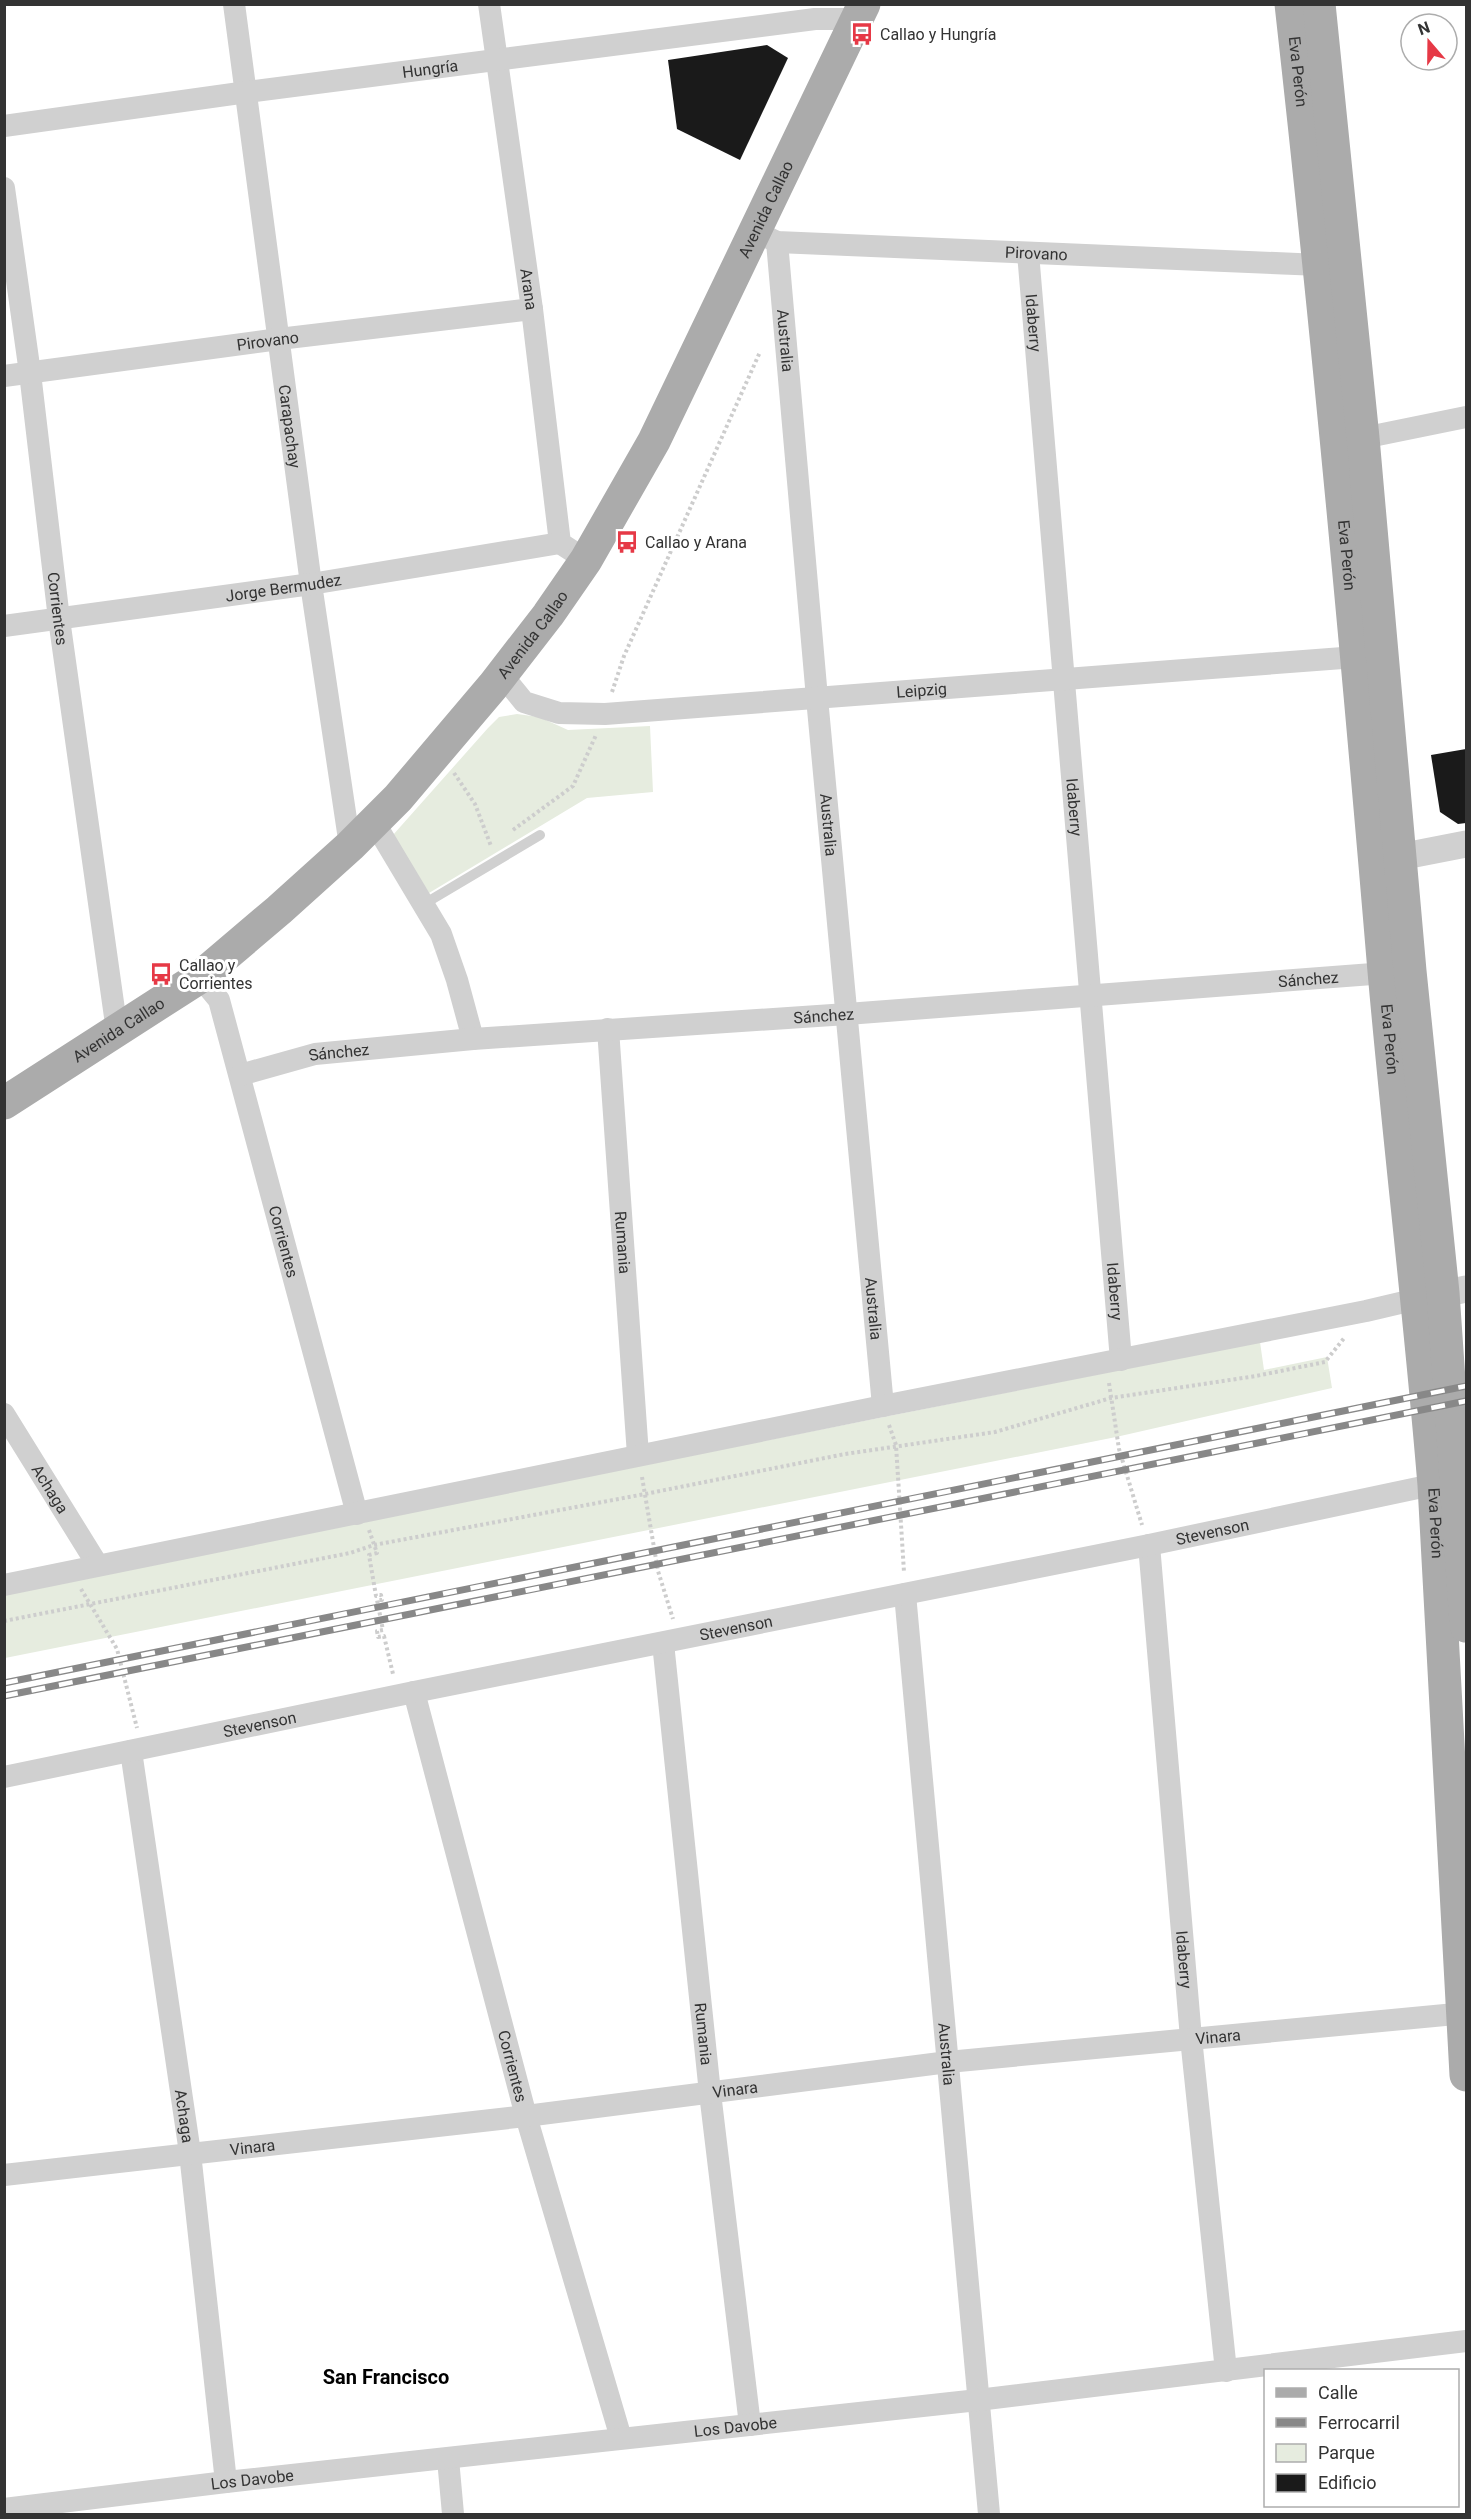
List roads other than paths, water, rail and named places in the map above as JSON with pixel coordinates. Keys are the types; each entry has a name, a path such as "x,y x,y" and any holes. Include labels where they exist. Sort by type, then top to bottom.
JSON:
{"main road":[{"name":"Eva Perón","path":"1291,4 1320,265 1356,657 1388,860"},
{"name":"Eva Perón","path":"1319,4 1363,438 1388,860 1397,972 1442,1294 1452,1480 1466,2072"},
{"name":"Avenida Callao","path":"4,1103 200,977 350,846 374,822 502,675 548,615 573,552 654,441 766,237 860,12"},
{"name":"Eva Perón","path":"1452,1480 1467,1626"}],"street":[{"name":"Carapachay","path":"234,4 311,584 350,846"},
{"name":"Arana","path":"489,4 532,309 573,552"},
{"name":"Hungría","path":"4,126 860,12"},
{"name":"Corrientes","path":"4,188 30,373 59,620 117,1031"},
{"name":"Pirovano","path":"766,237 1028,254 1320,265"},
{"name":"Australia","path":"766,237 817,698 883,1406"},
{"name":"Idaberry","path":"1028,254 1091,996 1113,1362"},
{"name":"Pirovano","path":"4,376 279,339 532,309"},
{"path":"1363,438 1467,417"},
{"name":"Jorge Bermudez","path":"4,626 311,584 573,552"},
{"name":"Leipzig","path":"502,675 524,702 559,713 605,714 1356,657"},
{"path":"374,822 441,934 473,1039"},
{"path":"1388,860 1467,844"},
{"name":"Sánchez","path":"240,1075 315,1054 473,1039 847,1014 1397,972"},
{"name":"Corrientes","path":"200,977 219,1000 357,1514"},
{"name":"Rumania","path":"608,1029 638,1455"},
{"path":"4,1585 97,1564 357,1514 638,1455 1113,1362 1442,1294"},
{"name":"Achaga","path":"4,1414 97,1564"},
{"name":"Stevenson","path":"4,1777 406,1693 1149,1545 1452,1480"},
{"name":"Idaberry","path":"1149,1545 1191,2038 1226,2371"},
{"name":"Australia","path":"905,1594 989,2514"},
{"name":"Rumania","path":"672,1641 710,2093 750,2425"},
{"name":"Corrientes","path":"406,1693 526,2116 621,2438"},
{"name":"Achaga","path":"137,1750 190,2152 226,2482"},
{"name":"Vinara","path":"4,2175 190,2152 526,2116 948,2062 1465,2013"},
{"name":"Los Davobe","path":"4,2509 226,2482 978,2400 1467,2341"},
{"path":"448,2459 453,2514"}],"lane":[{"path":"424,904 540,835"}],"railway":[{"path":"4,1683 1466,1386"},
{"path":"4,1696 1466,1401"}],"place":[{"name":"Callao y Hungría","path":"862,34"},
{"name":"Callao y Arana","path":"627,542"},
{"name":"Callao y Corrientes","path":"161,974"}],"district":[{"name":"San Francisco","path":"386,2377"}]}
